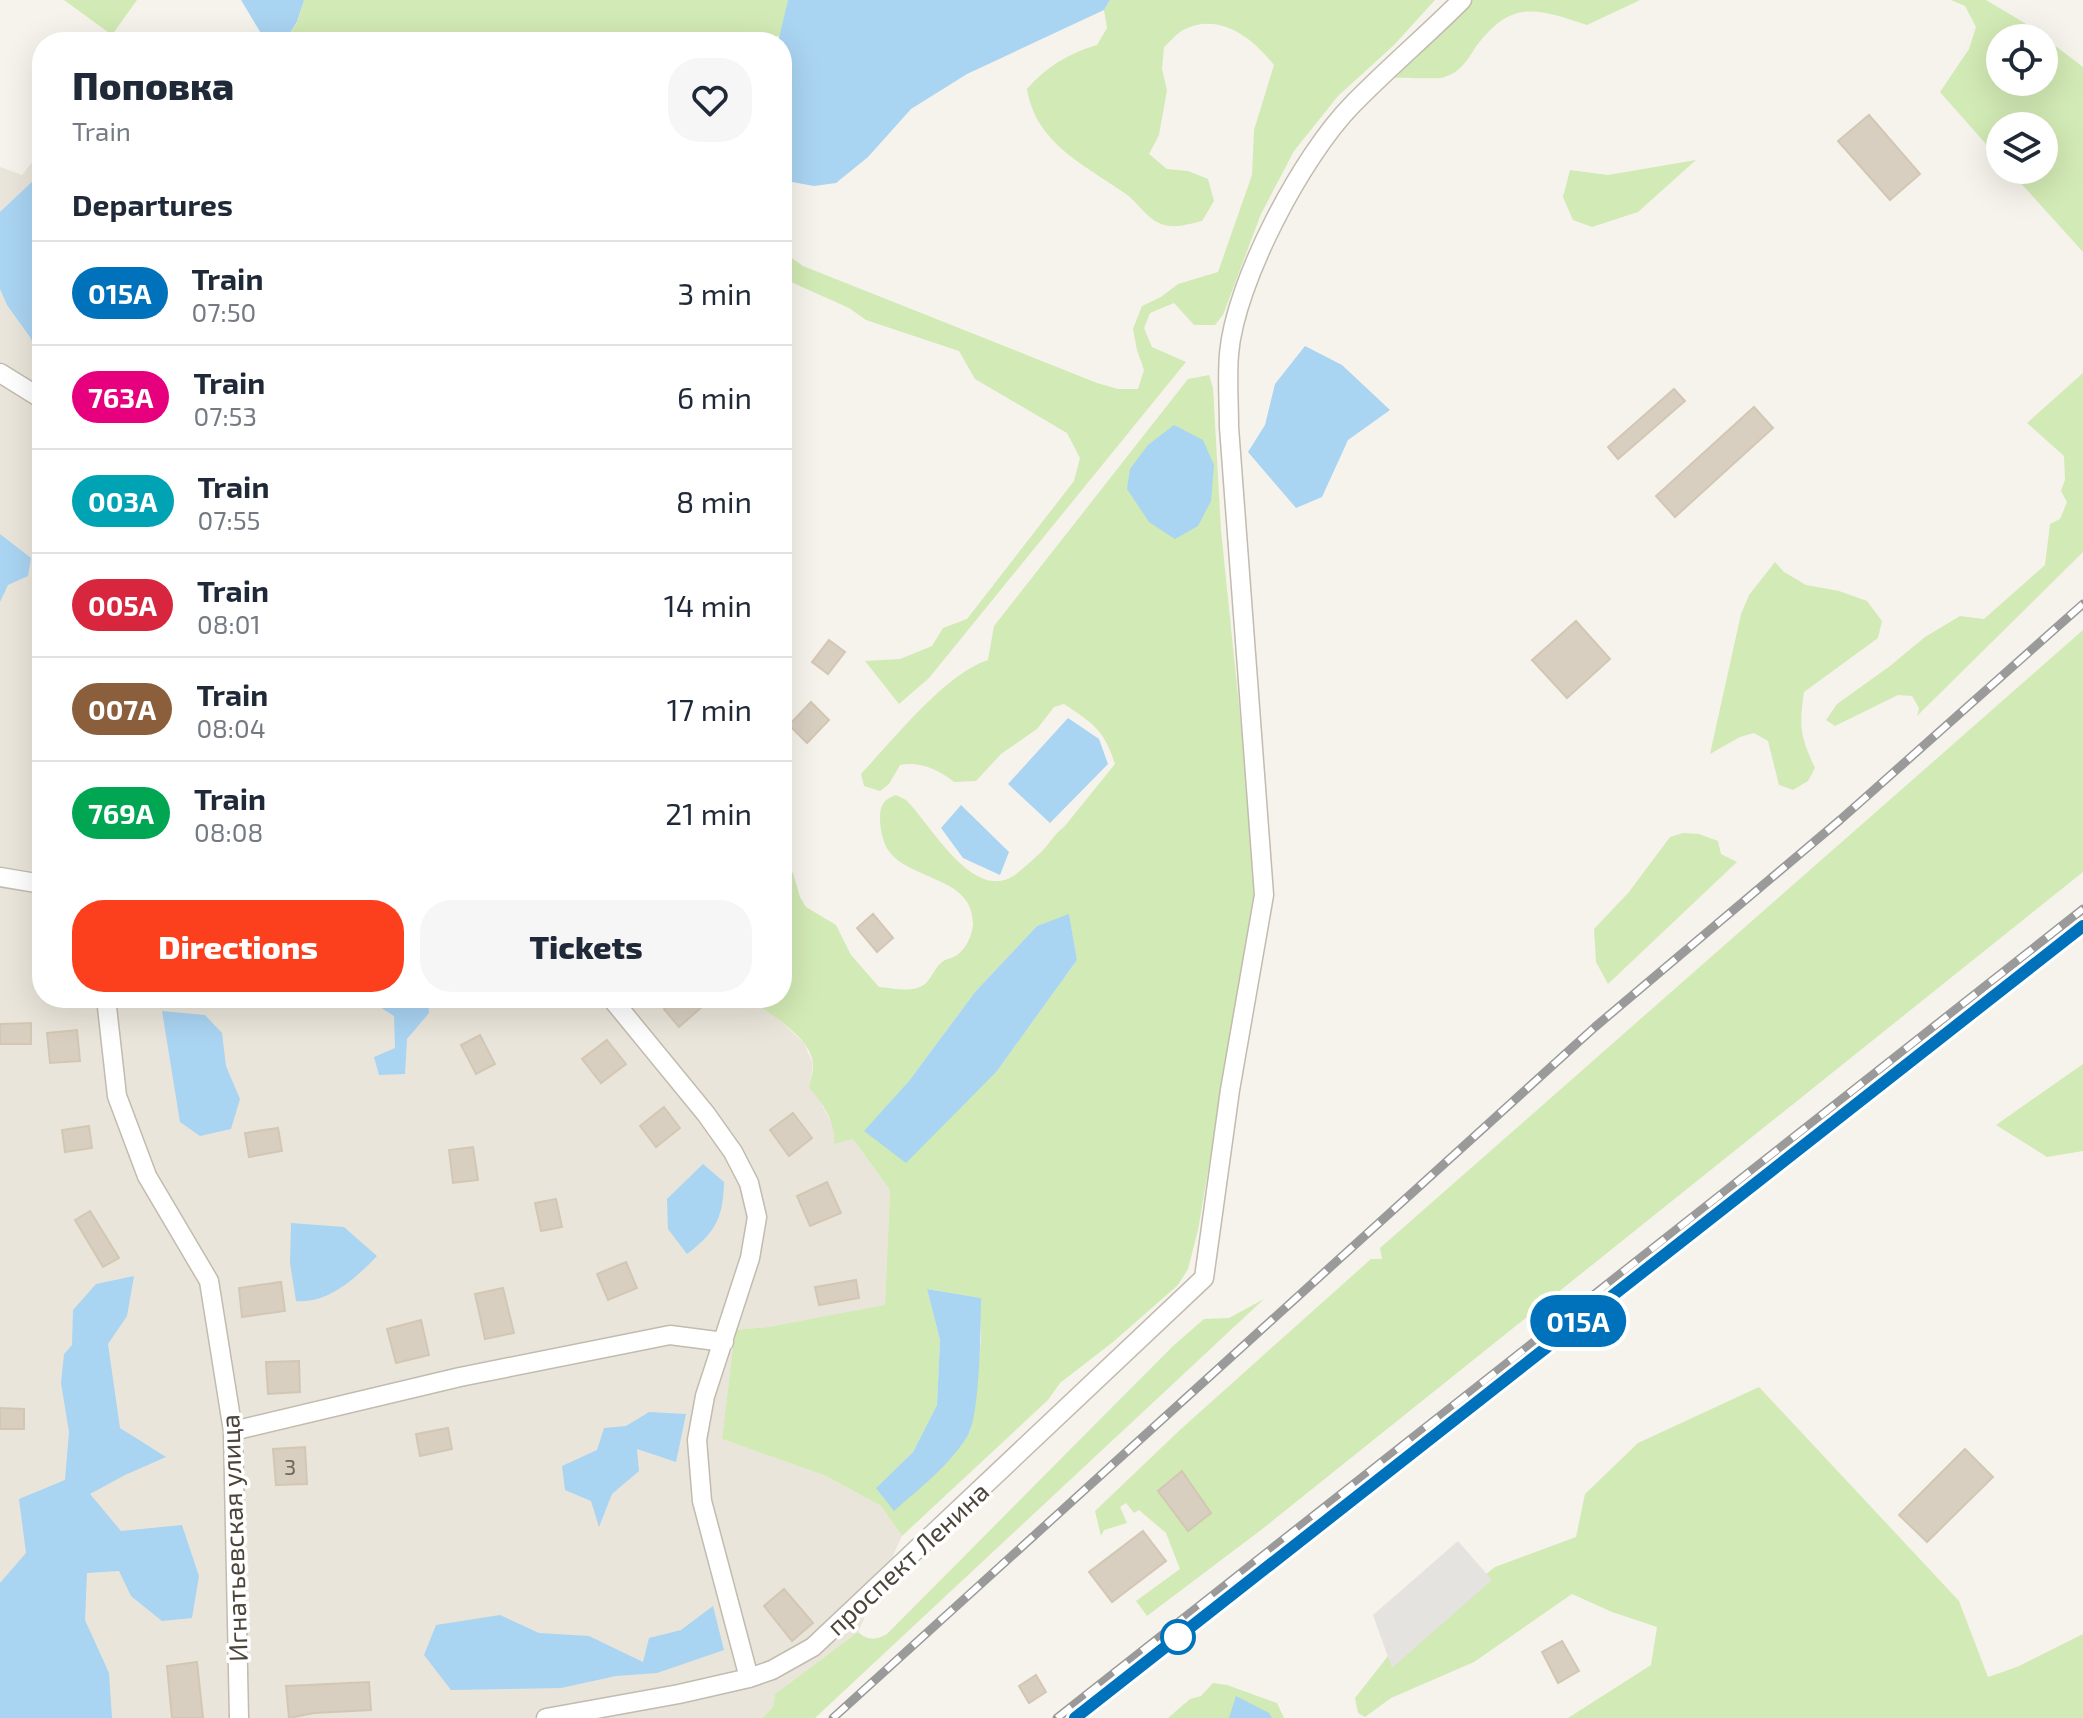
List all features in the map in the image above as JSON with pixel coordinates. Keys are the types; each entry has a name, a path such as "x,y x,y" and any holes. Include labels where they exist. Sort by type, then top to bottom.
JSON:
{"street":[{"name":"проспект Ленина","path":"546,1718 749,1678 772,1670 813,1647 1204,1278 1230,1090 1264,895 1229,427 1229,351 1242,301 1262,245 1309,157 1351,106 1462,0"},
{"path":"0,373 32,393"},
{"path":"0,877 32,882"},
{"name":"Игнатьевская улица","path":"107,1008 117,1096 147,1176 209,1281 233,1431 239,1718"},
{"path":"619,1008 733,1152 749,1183 757,1217 750,1258 705,1396 697,1440 702,1501 749,1678"},
{"path":"233,1431 460,1377 670,1335 724,1342"}],"shaded area":[{"path":"32,162 32,1008 763,1008 804,1043 813,1064 809,1088 817,1095 836,1132 835,1143 853,1139 890,1190 885,1306 735,1330 722,1439 826,1476 881,1506 902,1536 858,1632 775,1694 773,1707 762,1718 0,1718 0,167 22,175"},
{"path":"1458,1541 1492,1580 1392,1668 1373,1615"}],"green space":[{"path":"64,0 137,0 114,32 108,32"},
{"path":"304,0 788,0 782,32 291,32"},
{"path":"1110,0 1435,0 1394,45 1338,96 1294,151 1261,214 1223,315 1215,325 1194,325 1174,303 1150,313 1144,328 1152,347 1186,362 929,678 899,704 865,661 900,659 932,646 943,628 967,619 1074,481 1080,458 1067,433 975,379 959,351 866,320 849,308 792,282 792,258 803,266 1097,383 1118,389 1138,389 1144,370 1133,329 1142,306 1178,284 1218,272 1252,175 1254,130 1274,65 1256,45 1222,26 1196,25 1180,32 1164,47 1162,69 1167,90 1159,135 1149,154 1167,169 1188,171 1208,179 1214,201 1202,221 1164,225 1064,151 1040,125 1032,108 1027,89 1059,62 1097,45 1107,28 1104,10"},
{"path":"1470,0 1640,0 1587,25 1538,12 1512,15 1488,32 1463,66 1450,75 1391,78 1442,34"},
{"path":"1951,0 1986,0 2026,24 1986,24 1986,96 2058,96 2058,48 2083,67 2083,252 2022,184 2058,184 2058,112 1986,112 1986,144 1940,92 1969,49 1976,27 1965,6"},
{"path":"1696,160 1638,212 1592,227 1573,220 1563,197 1570,170 1608,175"},
{"path":"2083,373 2083,552 1917,716 1919,708 1912,696 1898,695 1835,726 1826,720 1837,704 1925,637 1960,616 1984,619 2045,565 2050,524 2060,519 2067,502 2061,491 2065,480 2064,456 2027,423"},
{"path":"1209,375 1213,388 1221,530 1256,871 1254,900 1198,1230 1188,1269 1178,1285 1060,1383 1048,1400 902,1536 881,1506 826,1476 722,1439 735,1330 768,1327 885,1305 890,1190 853,1139 834,1144 828,1114 809,1088 813,1063 810,1053 796,1034 761,1008 792,1008 792,872 806,907 836,925 851,955 879,987 903,990 921,986 943,961 963,949 973,923 964,897 942,882 904,864 893,856 884,843 880,812 889,798 896,795 906,800 968,870 984,879 999,881 1015,875 1041,852 1115,764 1107,743 1097,729 1064,704 1054,707 1037,729 1001,754 976,781 954,782 929,768 907,764 900,765 889,784 880,791 864,786 861,774 937,693 988,660 994,626 1188,379","holes":["1069,915 1077,960 997,1071 865,1131 909,1081 975,992 1037,926","927,1289 981,1298 981,1341 970,1432 876,1488 913,1452 937,1405 940,1340"]},
{"path":"1775,562 1784,572 1806,585 1839,591 1867,601 1882,621 1878,638 1804,692 1802,731 1815,768 1808,781 1793,790 1779,785 1768,741 1754,733 1740,737 1710,754 1741,614 1749,595"},
{"path":"2083,630 2083,872 1261,1530 1147,1616 1136,1601 1180,1569 1166,1533 1139,1510 1134,1513 1126,1503 1120,1507 1127,1523 1104,1530 1101,1536 1095,1511 1181,1429 1371,1259 1382,1259 1380,1248"},
{"path":"1683,833 1699,834 1718,841 1721,854 1737,862 1608,984 1596,962 1594,929 1629,892 1670,837"},
{"path":"2083,1064 2083,1151 2047,1157 1996,1125"},
{"path":"1264,1299 815,1718 762,1718 773,1707 775,1694 858,1632 872,1639 887,1634 1173,1346 1204,1319 1229,1318"},
{"path":"1759,1387 1959,1601 1988,1677 2017,1667 2083,1634 2083,1718 1568,1718 1651,1665 1657,1627 1572,1594 1474,1662 1391,1698 1365,1717 1358,1713 1355,1698 1399,1642 1495,1567 1576,1537 1585,1494 1638,1443"},
{"path":"1213,1683 1277,1703 1284,1718 1168,1718 1190,1699 1201,1696"}],"water":[{"path":"241,0 304,0 290,32 260,32"},
{"path":"788,0 1110,0 1104,10 967,74 911,109 868,157 836,183 814,186 792,182 792,32 780,32"},
{"path":"32,182 32,341 0,289 0,212"},
{"path":"1305,346 1342,365 1390,410 1348,440 1322,497 1296,508 1248,452 1265,425 1275,384"},
{"path":"1174,425 1203,440 1214,465 1211,501 1198,526 1175,539 1149,522 1127,489 1130,469 1148,445"},
{"path":"0,534 31,558 28,576 8,585 0,602"},
{"path":"1068,718 1099,739 1108,764 1050,823 1008,784"},
{"path":"961,805 1009,852 1000,875 963,858 941,828"},
{"path":"1069,914 1077,960 997,1071 906,1163 864,1131 909,1081 975,992 1037,926"},
{"path":"382,1008 429,1008 429,1013 407,1039 405,1074 379,1075 374,1057 395,1048 394,1016"},
{"path":"162,1011 205,1015 222,1033 226,1066 240,1099 231,1129 200,1136 180,1122"},
{"path":"703,1164 724,1182 722,1205 711,1231 687,1254 668,1229 667,1199"},
{"path":"291,1223 344,1227 377,1256 341,1288 319,1298 296,1301 290,1263"},
{"path":"134,1276 127,1316 108,1344 120,1428 166,1457 90,1494 121,1531 182,1525 199,1576 192,1618 162,1621 131,1596 119,1571 87,1573 85,1620 109,1673 112,1718 0,1718 0,1583 26,1553 19,1499 65,1480 69,1432 61,1383 64,1354 72,1345 73,1310 96,1284"},
{"path":"927,1289 981,1298 975,1409 968,1435 952,1456 894,1511 876,1488 913,1452 937,1405 940,1340"},
{"path":"649,1412 686,1414 676,1462 637,1449 639,1471 612,1494 599,1527 591,1501 565,1490 562,1466 597,1450 604,1428 626,1426"},
{"path":"713,1606 724,1650 657,1673 616,1676 561,1688 451,1690 424,1655 436,1625 500,1615 539,1633 589,1636 643,1662 649,1638 681,1630"},
{"path":"1236,1696 1269,1713 1272,1718 1229,1718"}],"building":[{"path":"1869,115 1920,174 1890,200 1838,141"},
{"path":"1674,389 1685,401 1618,459 1608,447"},
{"path":"1754,407 1773,428 1675,517 1656,496"},
{"path":"1576,621 1610,659 1567,698 1532,660"},
{"path":"829,640 845,652 828,674 812,662"},
{"path":"811,702 829,720 807,743 792,728 792,722"},
{"path":"873,914 893,938 877,952 857,928"},
{"path":"665,1008 701,1008 679,1027"},
{"path":"31,1023 31,1044 0,1044 0,1024"},
{"path":"77,1030 80,1061 50,1063 47,1033"},
{"path":"480,1035 495,1064 476,1074 461,1045"},
{"path":"607,1040 626,1064 601,1083 582,1059"},
{"path":"664,1107 680,1128 656,1147 640,1126"},
{"path":"793,1113 812,1138 789,1156 770,1130"},
{"path":"89,1126 92,1148 65,1152 62,1130"},
{"path":"278,1128 282,1151 249,1157 245,1133"},
{"path":"473,1147 478,1180 453,1183 449,1150"},
{"path":"827,1182 841,1213 810,1226 797,1196"},
{"path":"556,1199 562,1227 541,1231 535,1203"},
{"path":"90,1211 119,1258 103,1267 75,1220"},
{"path":"626,1262 637,1288 608,1300 597,1274"},
{"path":"856,1280 859,1298 819,1305 815,1287"},
{"path":"281,1282 285,1311 242,1317 239,1288"},
{"path":"503,1288 514,1333 485,1339 475,1294"},
{"path":"421,1320 429,1355 396,1363 387,1329"},
{"path":"299,1361 300,1392 268,1394 266,1362"},
{"path":"0,1408 24,1409 24,1429 0,1429"},
{"path":"448,1428 452,1449 420,1456 416,1434"},
{"path":"305,1447 307,1484 276,1485 273,1449"},
{"path":"1965,1449 1993,1477 1927,1542 1899,1515"},
{"path":"1182,1471 1211,1513 1188,1531 1158,1491"},
{"path":"1143,1531 1166,1561 1112,1602 1089,1572"},
{"path":"784,1589 813,1623 792,1641 764,1606"},
{"path":"1562,1641 1579,1671 1558,1683 1542,1652"},
{"path":"197,1662 203,1718 172,1718 167,1666"},
{"path":"1036,1675 1046,1692 1029,1703 1019,1686"},
{"path":"369,1682 371,1710 314,1713 289,1718 286,1686"}],"railway":[{"path":"833,1718 1595,1027 1840,820 2083,604"},
{"path":"1057,1718 2083,909"},
{"path":"1332,1514 2083,926"}],"train":[{"name":"015А","path":"1075,1718 2083,926"}]}
